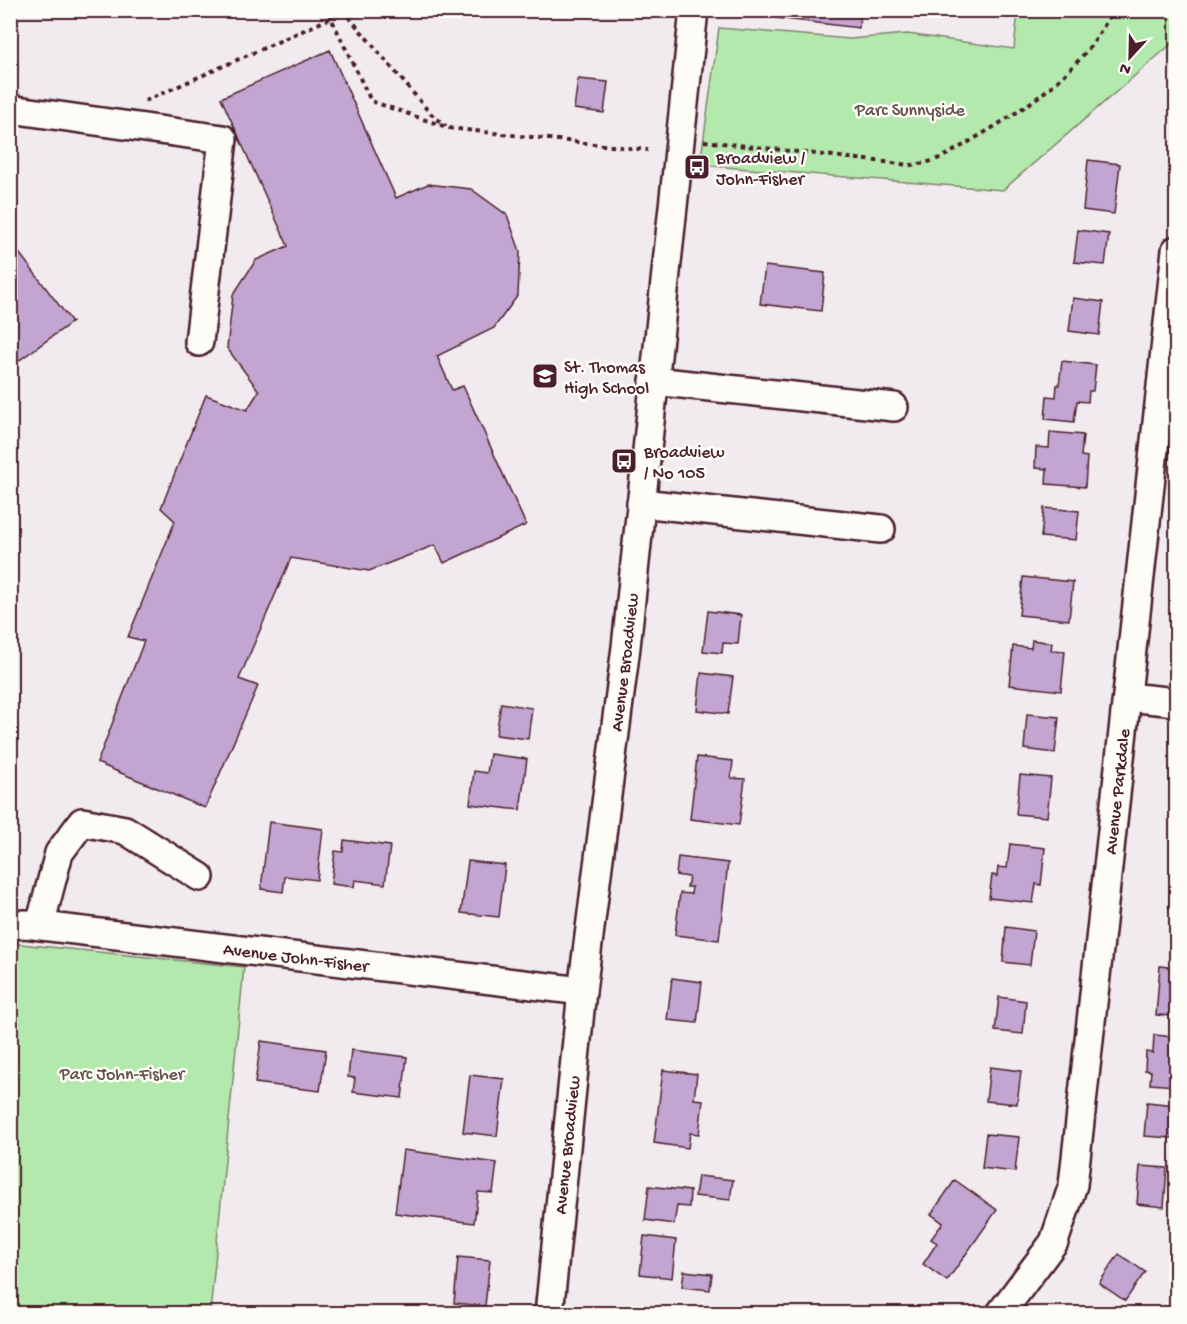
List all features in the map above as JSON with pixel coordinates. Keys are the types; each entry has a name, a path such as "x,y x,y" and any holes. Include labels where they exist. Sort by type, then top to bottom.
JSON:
{"street":[{"name":"Avenue Broadview","path":"549,1314 582,991 641,503 694,10"},
{"path":"10,109 98,119 223,139 199,342"},
{"name":"Avenue Parkdale","path":"1000,1314 1054,1242 1073,1185 1176,250"},
{"path":"654,381 894,406"},
{"path":"641,503 881,529"},
{"path":"1128,697 1176,702"},
{"path":"40,925 59,853 82,822 125,830 200,877"},
{"name":"Avenue John-Fisher","path":"10,925 40,925 582,991"}],"path":[{"path":"331,10 331,18 371,101 449,128 648,150"},
{"path":"343,10 430,113 449,128"},
{"path":"703,141 910,165 932,164 1036,100 1073,68 1102,33 1113,10"},
{"path":"143,102 331,18"}],"green space":[{"name":"Parc Sunnyside","path":"1018,11 1176,11 1176,40 1003,190 700,165 719,28 850,39 907,34 1014,49"},
{"name":"Parc John-Fisher","path":"11,943 244,967 210,1313 11,1313"}],"building":[{"path":"778,10 861,10 859,28 777,18"},
{"path":"330,50 396,198 428,184 471,189 507,215 520,251 518,295 494,328 437,356 452,390 463,386 526,525 444,563 435,545 369,571 291,558 239,679 258,686 205,808 97,763 144,641 128,637 175,521 161,508 206,395 247,410 259,391 227,348 233,295 256,260 288,246 221,98"},
{"path":"578,79 608,82 604,113 574,109"},
{"path":"1088,160 1120,164 1114,214 1083,210"},
{"path":"1078,230 1109,234 1105,265 1074,262"},
{"path":"10,241 72,322 10,367"},
{"path":"765,266 825,273 821,311 760,304"},
{"path":"1073,298 1103,302 1099,335 1069,331"},
{"path":"1062,361 1096,365 1093,391 1089,391 1088,402 1077,401 1074,422 1045,419 1047,396 1056,397"},
{"path":"1050,432 1083,435 1081,456 1087,457 1085,487 1046,484 1047,469 1035,468 1036,447 1049,448"},
{"path":"1044,508 1079,511 1076,540 1041,537"},
{"path":"1023,577 1073,582 1069,620 1019,615"},
{"path":"708,611 741,615 738,644 723,643 722,653 703,651"},
{"path":"1032,640 1052,643 1051,650 1065,651 1061,691 1009,685 1013,646 1031,648"},
{"path":"701,673 733,677 728,714 697,710"},
{"path":"501,703 532,708 528,739 496,735"},
{"path":"1027,714 1059,717 1055,753 1024,749"},
{"path":"490,754 527,759 520,810 470,804 474,771 487,773"},
{"path":"697,757 733,761 731,778 745,779 739,825 690,819"},
{"path":"1020,775 1051,778 1047,817 1016,814"},
{"path":"269,822 323,829 317,880 285,876 283,892 261,889"},
{"path":"344,840 390,846 385,884 355,880 354,887 331,884 335,851 343,852"},
{"path":"1010,844 1045,848 1041,885 1036,884 1033,903 989,898 992,875 997,876 998,867 1007,868"},
{"path":"1174,851 1176,851 1176,908 1169,908"},
{"path":"678,857 728,863 719,940 675,935 680,893 691,894 692,887 687,887 689,877 676,875"},
{"path":"468,861 505,865 499,917 461,913"},
{"path":"1006,927 1034,931 1030,965 1003,962"},
{"path":"1160,966 1176,968 1176,1016 1156,1015"},
{"path":"672,978 702,982 697,1023 667,1020"},
{"path":"999,997 1026,1001 1023,1034 995,1031"},
{"path":"1154,1035 1176,1037 1176,1086 1150,1084 1151,1071 1145,1070 1146,1052 1153,1053"},
{"path":"261,1041 326,1050 320,1091 255,1083"},
{"path":"351,1050 407,1057 402,1098 353,1092 355,1078 348,1077"},
{"path":"990,1067 1021,1071 1017,1104 986,1101"},
{"path":"663,1070 697,1074 694,1099 703,1100 699,1134 690,1133 688,1148 654,1143"},
{"path":"470,1075 504,1079 497,1136 463,1132"},
{"path":"1147,1102 1175,1105 1172,1138 1144,1136"},
{"path":"986,1134 1019,1137 1015,1172 982,1168"},
{"path":"403,1150 497,1163 493,1193 478,1192 474,1223 395,1213"},
{"path":"1140,1166 1167,1168 1164,1207 1137,1204"},
{"path":"698,1176 733,1180 730,1200 695,1196"},
{"path":"955,1180 997,1210 947,1281 923,1264 937,1243 931,1239 943,1223 931,1214"},
{"path":"649,1186 690,1191 689,1207 677,1206 674,1224 645,1220"},
{"path":"644,1236 676,1240 672,1278 640,1274"},
{"path":"1119,1254 1145,1272 1125,1301 1099,1283"},
{"path":"458,1257 490,1260 485,1306 454,1303"},
{"path":"684,1271 712,1274 710,1290 682,1287"}],"place":[{"name":"Broadview / John-Fisher","path":"697,167"},
{"name":"St. Thomas High School","path":"545,376"},
{"name":"Broadview / No 105","path":"624,461"}]}
